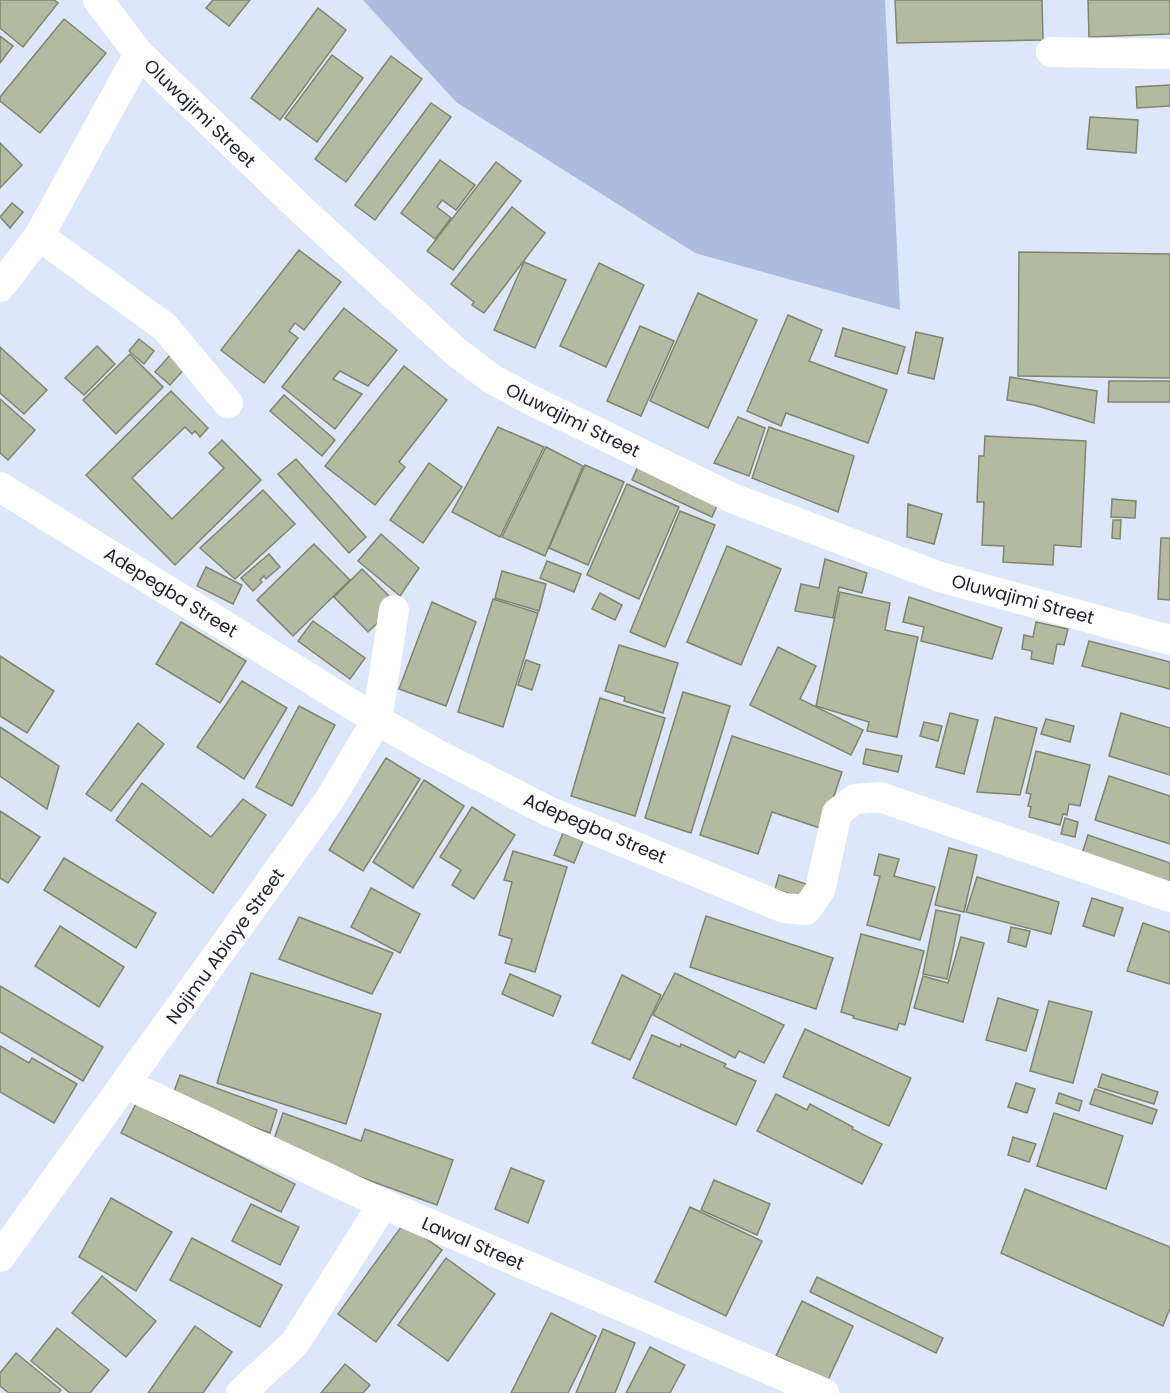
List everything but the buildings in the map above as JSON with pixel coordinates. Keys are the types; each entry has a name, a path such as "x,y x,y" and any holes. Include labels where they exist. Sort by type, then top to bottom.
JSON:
{"street":[{"name":"Oluwajimi Street","path":"98,0 139,54 304,212 455,351 492,380 732,498 940,577 1170,640"},
{"path":"1050,51 1170,54"},
{"path":"0,287 39,236 139,54"},
{"path":"39,236 165,327 228,403"},
{"name":"Adepegba Street","path":"5,500 434,752 548,810 784,908 806,910 820,890 837,813 855,799 880,797 1170,897"},
{"name":"Nojimu Abioye Street","path":"0,1257 330,799 377,720 394,610"},
{"name":"Lawal Street","path":"126,1084 383,1204 824,1393"},
{"path":"241,1393 295,1343 383,1204"}],"shaded area":[{"path":"363,0 885,0 900,310 695,253 456,102"}]}
